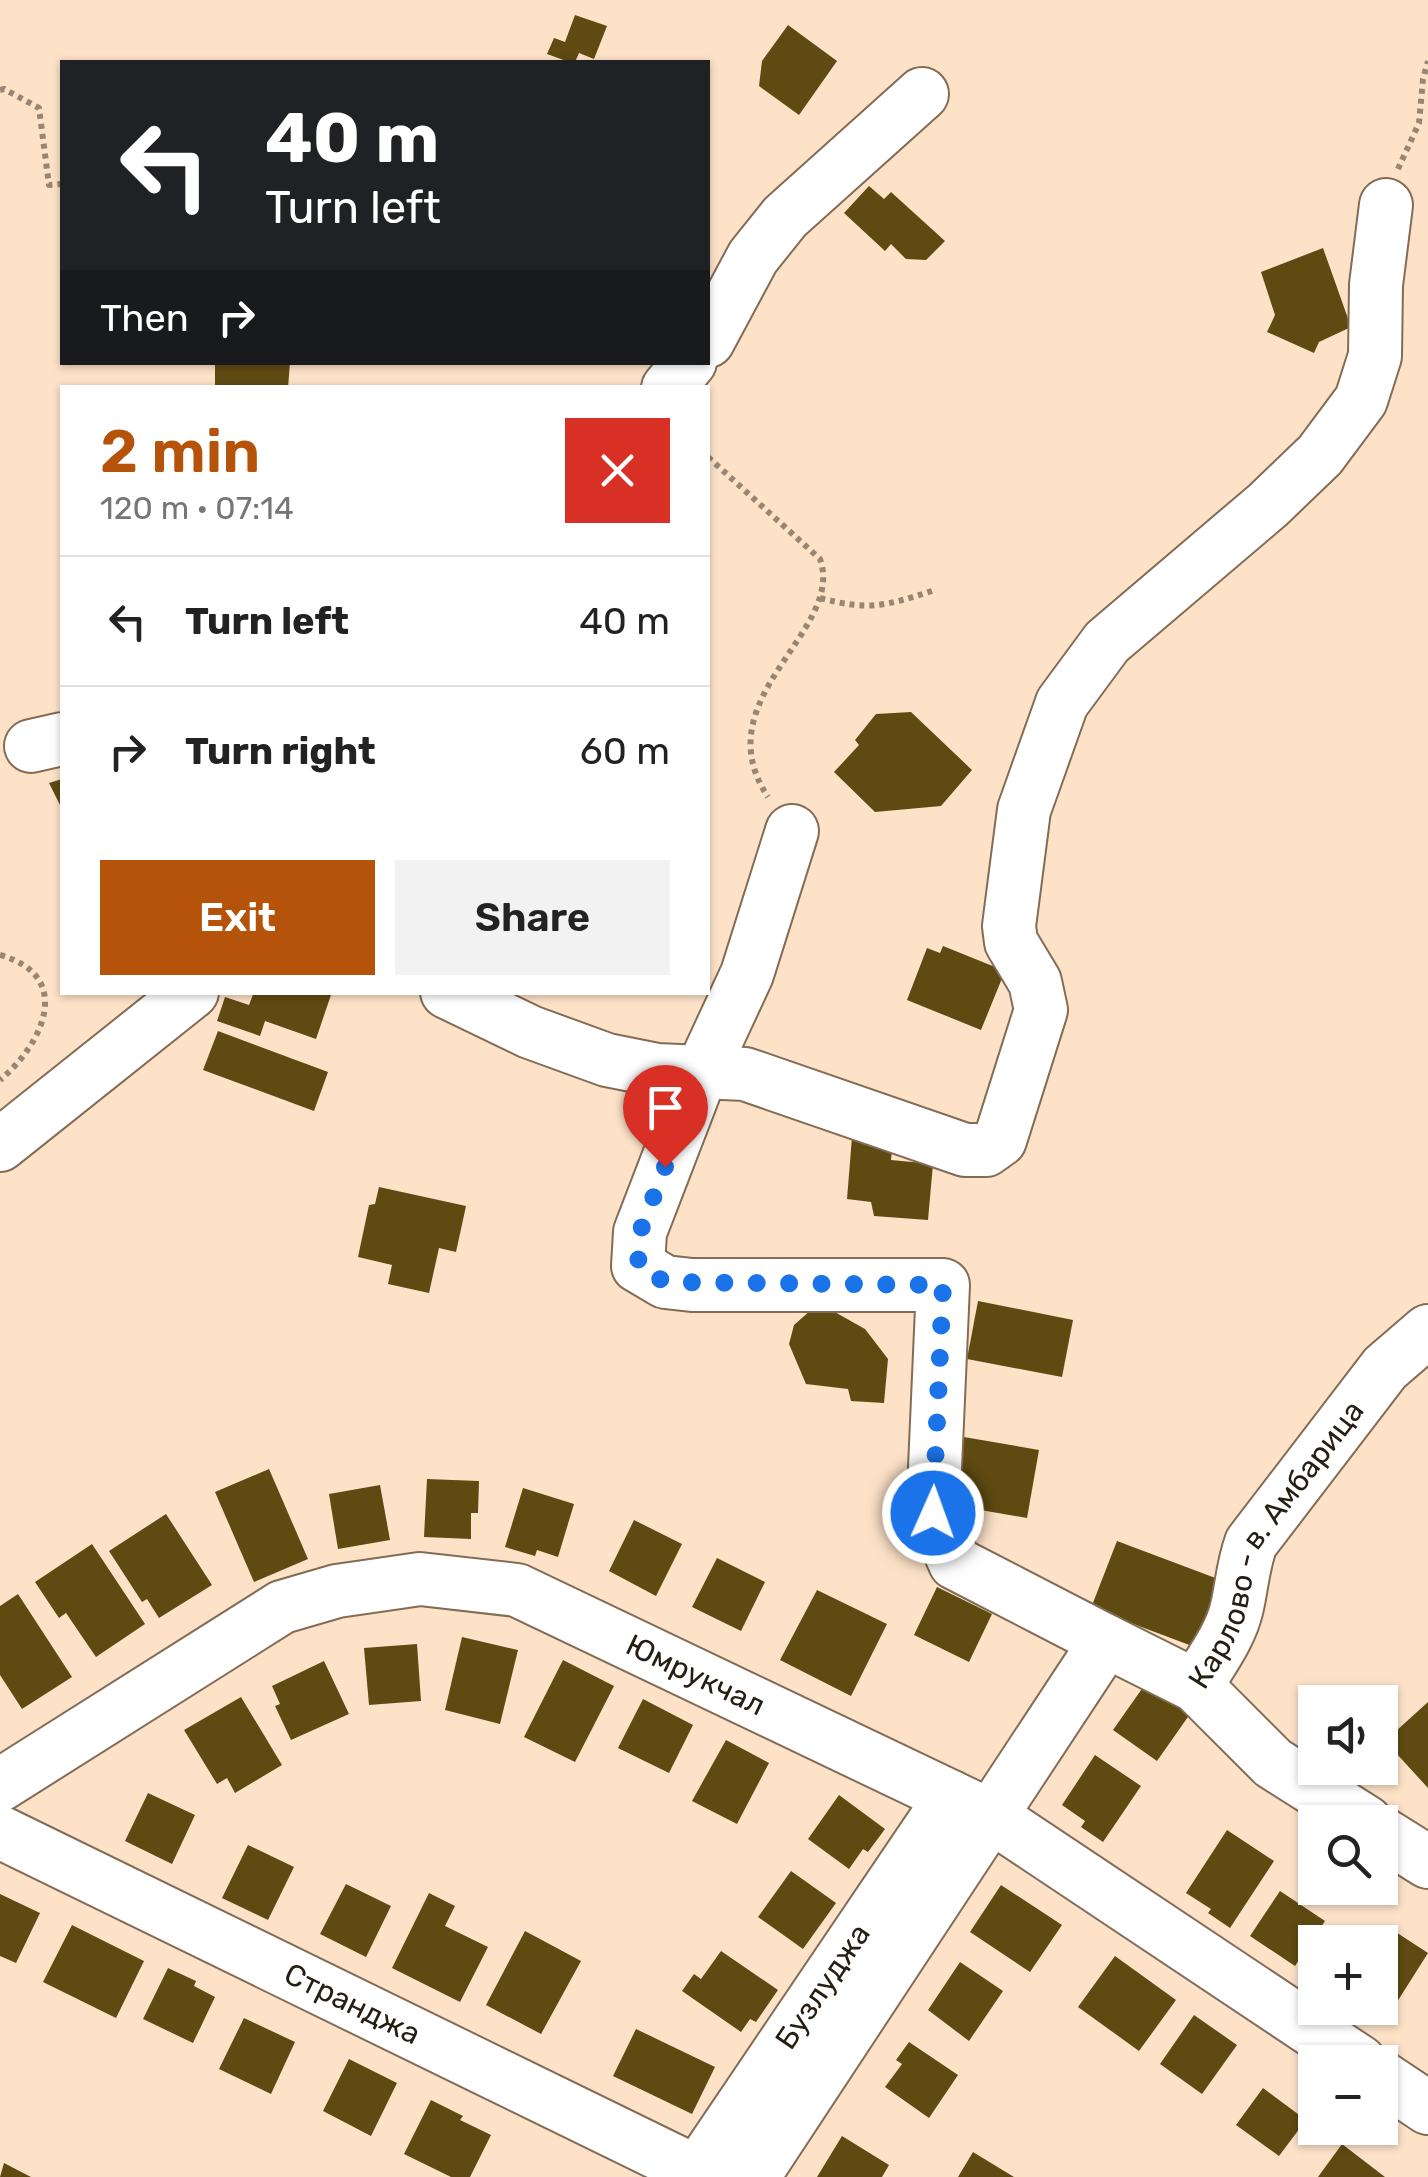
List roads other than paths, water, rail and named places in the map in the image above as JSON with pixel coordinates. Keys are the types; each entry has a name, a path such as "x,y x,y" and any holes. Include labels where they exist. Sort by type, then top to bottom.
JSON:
{"street":[{"path":"710,337 753,257 786,217 922,94"},
{"path":"453,995 530,1032 608,1060 657,1070 745,1074 965,1150 986,1150 1000,1140 1007,1128 1041,1010 1034,982 1011,942 1009,926 1024,810 1062,703 1108,642 1268,506 1320,455 1361,400 1375,356 1376,284 1386,206"},
{"path":"671,385 687,365"},
{"path":"702,1071 747,974 792,831"},
{"path":"0,1145 188,995"},
{"name":"Карлово - в. Амбарица","path":"702,1071 640,1232 638,1266 665,1282 692,1285 943,1285 933,1513 956,1562 1196,1686 1229,1631 1250,1543 1384,1368 1428,1331"},
{"name":"Юмрукчал","path":"0,1785 282,1607 337,1590 420,1580 518,1590 971,1806 1334,2045"},
{"path":"971,1806 1106,1641"},
{"path":"1196,1686 1273,1763 1339,1805"},
{"name":"Бузлуджа","path":"699,2175 971,1806"},
{"name":"Бузлуджа","path":"753,2177 971,1806"},
{"name":"Странджа","path":"0,1832 699,2175"},
{"path":"1398,1843 1428,1862"},
{"path":"1398,2088 1428,2108"}]}
